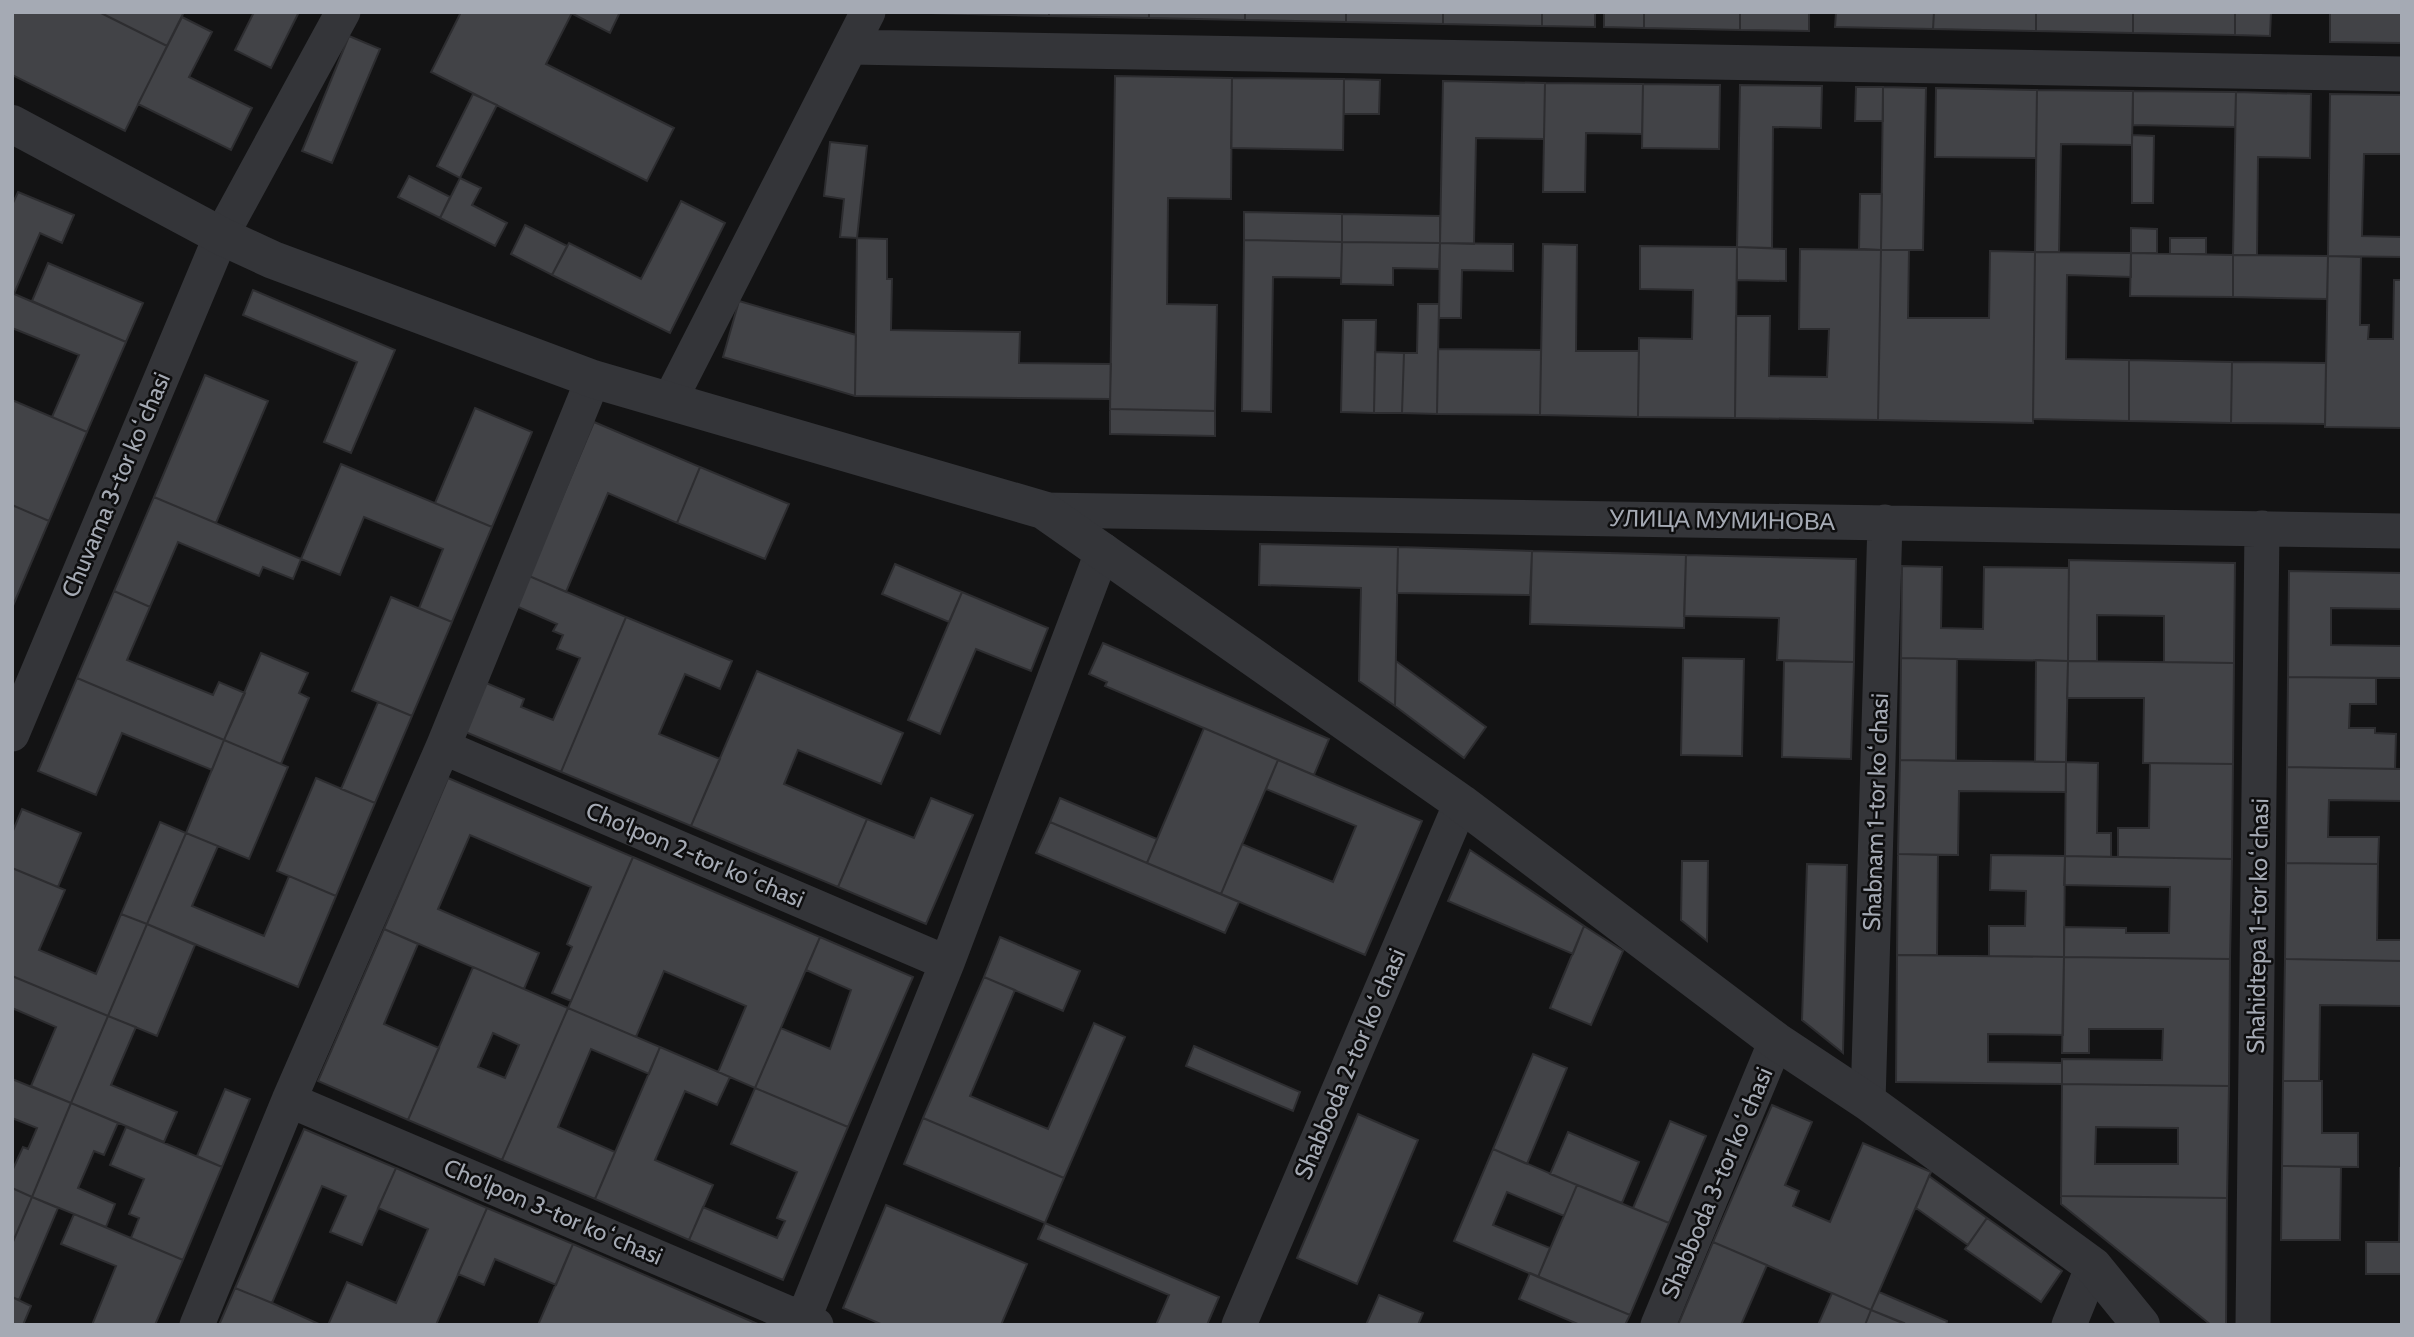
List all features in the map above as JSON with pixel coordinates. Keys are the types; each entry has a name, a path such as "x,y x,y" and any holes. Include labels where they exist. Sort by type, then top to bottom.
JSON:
{"street":[{"name":"Chuvama 3-tor koʻchasi","path":"12,734 221,236 343,12"},
{"path":"669,402 868,12"},
{"path":"850,47 2402,74"},
{"path":"12,124 221,236 273,260 593,379 1043,510 1461,803 1776,1041 1868,1102 2093,1266 2141,1325"},
{"path":"197,1325 289,1100 443,747 593,379"},
{"name":"УЛИЦА МУМИНОВА","path":"1043,510 2402,531"},
{"name":"Shabnam 1-tor koʻchasi","path":"1868,1102 1885,522"},
{"name":"Shahidtepa 1-tor koʻchasi","path":"2253,1325 2262,528"},
{"path":"807,1323 1103,550"},
{"name":"Cho‘lpon 2-tor koʻchasi","path":"443,747 947,963"},
{"name":"Shabboda 2-tor koʻchasi","path":"1239,1325 1461,803"},
{"name":"Shabboda 3-tor koʻchasi","path":"1658,1325 1776,1041"},
{"name":"Cho‘lpon 3-tor koʻchasi","path":"289,1100 807,1323"},
{"path":"2069,1325 2093,1266"}],"building":[{"path":"12,12 99,12 167,46 125,131 12,75"},
{"path":"99,12 184,12 167,46"},
{"path":"254,12 299,12 271,68 235,50"},
{"path":"461,12 572,13 546,64 674,128 647,181 431,72"},
{"path":"569,12 620,12 610,33"},
{"path":"890,12 1049,12 1049,16"},
{"path":"1049,12 1149,12 1149,18 1049,16"},
{"path":"1149,12 1245,12 1245,20 1149,18"},
{"path":"1245,12 1346,12 1346,22 1245,20"},
{"path":"1346,12 1443,12 1443,24 1346,22"},
{"path":"1443,12 1542,12 1542,26 1443,24"},
{"path":"1542,12 1595,12 1595,27 1542,26"},
{"path":"1604,12 1644,12 1644,28 1604,27"},
{"path":"1644,12 1740,12 1740,30 1644,28"},
{"path":"1740,12 1809,12 1809,31 1740,30"},
{"path":"1836,12 1934,12 1933,29 1835,27"},
{"path":"1934,12 2036,12 2036,31 1933,29"},
{"path":"2036,12 2133,12 2133,33 2036,31"},
{"path":"2133,12 2235,12 2235,35 2133,33"},
{"path":"2235,12 2271,12 2270,36 2235,35"},
{"path":"2330,12 2402,12 2402,43 2330,42"},
{"path":"182,17 212,32 189,77 252,108 231,150 138,104"},
{"path":"349,36 380,49 332,163 302,151"},
{"path":"1115,76 1232,78 1231,199 1168,198 1167,304 1217,305 1215,411 1110,409"},
{"path":"1232,78 1344,79 1343,150 1231,148"},
{"path":"1344,79 1380,80 1379,114 1344,114"},
{"path":"1443,81 1545,83 1544,139 1476,138 1474,244 1440,243"},
{"path":"1545,83 1643,84 1642,134 1586,133 1585,192 1543,192"},
{"path":"1643,84 1720,85 1719,149 1642,148"},
{"path":"1740,85 1822,86 1821,128 1773,127 1772,248 1737,247"},
{"path":"1856,87 1883,87 1883,121 1855,121"},
{"path":"1883,87 1926,88 1923,250 1881,250"},
{"path":"1936,88 2037,90 2036,158 1935,157"},
{"path":"2037,90 2133,91 2132,145 2061,144 2059,252 2035,252"},
{"path":"2133,91 2236,92 2235,127 2133,125"},
{"path":"2236,92 2311,94 2310,158 2258,157 2257,255 2233,255"},
{"path":"473,94 497,105 460,178 437,166"},
{"path":"2330,94 2402,95 2402,154 2364,154 2362,236 2402,237 2402,257 2328,256"},
{"path":"2132,135 2154,136 2153,203 2132,203"},
{"path":"830,142 867,146 857,238 840,237 844,199 824,196"},
{"path":"409,176 450,197 440,218 398,197"},
{"path":"460,178 481,188 472,205 507,223 495,246 440,218"},
{"path":"18,192 74,215 62,243 40,233 14,294 12,205"},
{"path":"1860,194 1882,194 1881,250 1859,249"},
{"path":"681,201 725,223 670,333 552,275 569,243 641,279"},
{"path":"1244,212 1342,214 1342,242 1244,240"},
{"path":"1342,214 1440,216 1440,243 1342,242"},
{"path":"525,225 567,246 552,275 511,254"},
{"path":"2131,228 2157,229 2157,253 2131,253"},
{"path":"857,238 887,239 887,279 892,279 891,330 1020,332 1019,363 1111,364 1110,399 855,396"},
{"path":"2170,238 2206,238 2206,254 2170,254"},
{"path":"1244,240 1342,242 1341,278 1273,277 1271,412 1242,411"},
{"path":"1342,242 1440,243 1439,269 1393,268 1393,285 1341,284"},
{"path":"1440,243 1513,244 1513,271 1462,270 1461,318 1439,318"},
{"path":"1543,244 1577,245 1576,351 1639,351 1638,417 1540,415"},
{"path":"1640,246 1737,247 1735,418 1638,417 1639,338 1692,339 1693,290 1640,289"},
{"path":"1737,247 1786,249 1786,281 1737,280"},
{"path":"1800,249 1881,250 1878,420 1735,418 1736,316 1770,316 1769,376 1827,377 1829,329 1799,329"},
{"path":"1881,250 1909,250 1908,318 1989,318 1990,251 2035,252 2033,423 1878,420"},
{"path":"2035,252 2131,253 2131,277 2067,275 2066,359 2129,360 2129,421 2033,419"},
{"path":"2131,253 2233,255 2233,297 2130,296"},
{"path":"2233,255 2328,256 2327,299 2233,297"},
{"path":"2328,256 2361,257 2360,325 2369,325 2368,339 2393,339 2394,280 2402,280 2402,428 2325,427"},
{"path":"48,263 143,303 126,342 32,301"},
{"path":"253,290 395,350 351,453 324,442 357,362 243,315"},
{"path":"12,293 126,342 87,432 52,417 79,355 12,328"},
{"path":"739,301 856,335 855,396 723,357"},
{"path":"1418,304 1439,304 1437,414 1402,413 1404,353 1417,353"},
{"path":"1343,320 1376,320 1374,413 1341,412"},
{"path":"1438,349 1541,350 1540,415 1437,414"},
{"path":"1375,352 1404,353 1402,413 1374,413"},
{"path":"2129,360 2232,362 2231,423 2129,421"},
{"path":"2232,362 2326,363 2325,424 2231,423"},
{"path":"205,375 268,401 216,523 154,497"},
{"path":"12,400 87,432 49,521 12,505"},
{"path":"475,408 532,432 492,527 435,503"},
{"path":"1110,409 1215,411 1215,436 1110,434"},
{"path":"594,422 700,467 677,523 608,493 566,592 529,576"},
{"path":"341,464 492,527 452,622 419,608 443,549 364,517 340,575 301,559"},
{"path":"700,467 789,504 765,559 677,523"},
{"path":"154,497 301,559 293,579 263,567 259,576 178,542 150,607 114,591"},
{"path":"12,505 49,521 12,608"},
{"path":"1260,544 1398,547 1395,706 1359,681 1361,588 1259,585"},
{"path":"1398,547 1532,551 1530,595 1397,593"},
{"path":"1532,551 1686,555 1684,628 1530,624"},
{"path":"1686,555 1856,559 1854,662 1777,660 1779,618 1684,616"},
{"path":"2069,560 2235,563 2234,663 2164,662 2164,616 2097,615 2097,661 2068,661"},
{"path":"895,564 962,592 949,622 882,594"},
{"path":"1902,566 1942,567 1941,628 1983,629 1984,567 2069,568 2068,661 1901,658"},
{"path":"2289,571 2402,573 2402,609 2331,608 2331,645 2402,646 2402,678 2288,677"},
{"path":"529,576 626,617 561,772 463,731 484,682 524,699 521,707 553,720 580,658 557,649 563,635 553,631 557,624 516,606"},
{"path":"114,591 150,607 127,660 213,695 219,682 245,693 224,740 77,678"},
{"path":"962,592 1048,628 1031,671 976,649 940,734 908,720"},
{"path":"391,597 452,622 412,716 352,691"},
{"path":"626,617 732,661 720,689 685,674 659,734 720,759 691,826 561,772"},
{"path":"1103,643 1329,739 1314,775 1105,686 1107,682 1089,674"},
{"path":"261,653 308,673 299,693 309,698 281,764 224,740"},
{"path":"1683,658 1744,659 1742,756 1681,755"},
{"path":"1901,658 1957,659 1956,761 1900,760"},
{"path":"2036,660 2068,661 2066,762 2035,762"},
{"path":"1396,661 1486,727 1464,758 1395,706"},
{"path":"1784,661 1854,662 1851,759 1782,757"},
{"path":"2068,661 2234,663 2233,764 2143,763 2144,698 2067,698"},
{"path":"757,671 903,733 881,784 798,750 784,784 867,819 838,887 691,826"},
{"path":"2288,677 2376,678 2376,704 2350,704 2349,728 2375,728 2375,733 2396,734 2395,769 2287,767"},
{"path":"77,678 224,740 212,770 122,733 96,795 38,771"},
{"path":"378,702 412,716 375,803 341,789"},
{"path":"1204,728 1278,760 1221,894 1147,863"},
{"path":"224,740 288,767 249,859 186,833"},
{"path":"1278,760 1422,821 1365,955 1221,894 1242,844 1333,882 1356,826 1266,789"},
{"path":"1900,760 2066,762 2066,792 1959,791 1958,855 1898,854"},
{"path":"2066,762 2098,763 2097,833 2111,833 2111,857 2065,856"},
{"path":"2150,763 2233,764 2232,859 2118,857 2118,828 2149,828"},
{"path":"2287,767 2402,769 2402,801 2329,800 2328,837 2379,837 2378,864 2286,863"},
{"path":"316,778 375,803 336,896 277,871"},
{"path":"448,778 633,857 571,1001 552,993 572,947 567,944 591,887 470,835 438,909 539,953 524,989 384,929"},
{"path":"931,798 973,815 926,924 838,887 867,819 914,838"},
{"path":"1060,798 1157,839 1147,863 1050,822"},
{"path":"22,809 81,833 58,887 12,868 12,833"},
{"path":"160,822 186,833 147,924 121,914"},
{"path":"1050,822 1239,902 1225,933 1036,853"},
{"path":"186,833 218,846 192,906 264,936 289,876 336,896 298,987 147,924"},
{"path":"1470,850 1584,926 1573,954 1448,901"},
{"path":"1898,854 1938,855 1937,955 1897,955"},
{"path":"1991,855 2065,856 2064,957 1989,956 1989,926 2025,926 2026,891 1990,890"},
{"path":"2065,856 2232,859 2230,959 2064,957 2064,927 2126,928 2126,933 2169,933 2170,887 2064,885"},
{"path":"633,857 820,937 755,1088 718,1072 746,1006 664,971 636,1037 568,1008"},
{"path":"1682,861 1708,861 1707,941 1681,920"},
{"path":"2286,863 2378,864 2377,940 2402,940 2402,961 2285,959"},
{"path":"1807,864 1847,865 1843,1053 1802,1020"},
{"path":"12,868 65,890 39,950 96,974 121,914 147,924 108,1016 12,976"},
{"path":"147,924 195,945 157,1036 108,1016"},
{"path":"1584,926 1623,951 1591,1025 1550,1008"},
{"path":"384,929 418,944 384,1024 439,1048 408,1120 318,1081"},
{"path":"820,937 913,977 848,1127 755,1088 781,1028 830,1049 851,990 806,970"},
{"path":"1000,937 1080,971 1063,1011 984,977"},
{"path":"1897,955 2064,957 2063,1035 1988,1034 1988,1062 2062,1063 2062,1084 1896,1082"},
{"path":"2064,957 2230,959 2229,1086 2062,1084 2062,1059 2162,1060 2163,1029 2089,1029 2089,1053 2062,1053"},
{"path":"2285,959 2402,961 2402,1006 2320,1005 2319,1081 2283,1081"},
{"path":"473,967 568,1008 502,1160 408,1120","holes":["493,1033 519,1045 505,1078 478,1067"]},
{"path":"12,976 108,1016 71,1103 31,1086 56,1027 12,1008"},
{"path":"984,977 1015,990 970,1096 1048,1129 1094,1023 1125,1037 1064,1178 923,1118"},
{"path":"568,1008 660,1047 649,1074 591,1049 558,1127 615,1152 595,1199 502,1160"},
{"path":"108,1016 136,1027 111,1085 177,1112 164,1142 71,1103"},
{"path":"1194,1046 1300,1092 1293,1111 1186,1066"},
{"path":"660,1047 730,1077 717,1105 685,1091 655,1160 713,1185 689,1240 595,1199"},
{"path":"1533,1054 1567,1068 1527,1164 1493,1149"},
{"path":"12,1079 71,1103 32,1197 12,1188 12,1171 23,1147 28,1149 37,1128 12,1118"},
{"path":"2283,1081 2322,1081 2322,1133 2358,1133 2358,1167 2282,1166"},
{"path":"2062,1084 2229,1086 2227,1198 2061,1196","holes":["2096,1127 2178,1128 2178,1164 2095,1164"]},
{"path":"755,1088 848,1127 783,1280 689,1240 703,1207 777,1238 785,1221 777,1218 797,1172 731,1144"},
{"path":"225,1089 250,1099 222,1167 197,1156"},
{"path":"71,1103 118,1123 104,1155 94,1151 78,1188 115,1204 106,1227 32,1197"},
{"path":"1772,1105 1812,1122 1785,1185 1799,1191 1793,1206 1830,1222 1863,1143 1931,1172 1871,1310 1713,1242"},
{"path":"1358,1114 1418,1140 1357,1284 1297,1258"},
{"path":"923,1118 1064,1178 1045,1223 904,1164"},
{"path":"1670,1121 1706,1136 1669,1223 1633,1208"},
{"path":"126,1127 222,1167 183,1260 131,1238 139,1218 129,1214 144,1179 110,1165"},
{"path":"304,1129 396,1168 362,1245 330,1232 346,1196 322,1186 272,1303 235,1288"},
{"path":"1568,1132 1639,1162 1622,1203 1550,1174"},
{"path":"1493,1149 1577,1185 1564,1216 1507,1192 1493,1225 1550,1248 1538,1277 1454,1241"},
{"path":"2282,1166 2341,1167 2340,1240 2281,1240"},
{"path":"396,1168 487,1208 436,1325 328,1325 347,1282 396,1303 428,1229 378,1208"},
{"path":"2400,1168 2402,1274 2366,1274 2366,1242 2399,1242"},
{"path":"1929,1176 1987,1218 1968,1245 1916,1208"},
{"path":"1577,1185 1669,1223 1630,1315 1538,1277"},
{"path":"12,1188 32,1197 12,1244"},
{"path":"2061,1196 2227,1198 2226,1325 2211,1325 2061,1204"},
{"path":"32,1197 58,1208 19,1300 12,1297 12,1244"},
{"path":"886,1205 1027,1264 1001,1325 883,1325 843,1308"},
{"path":"487,1208 573,1244 556,1285 495,1259 484,1285 458,1274"},
{"path":"74,1214 183,1260 155,1325 92,1325 116,1266 61,1244"},
{"path":"1987,1218 2062,1271 2041,1302 1965,1249"},
{"path":"1045,1223 1219,1297 1207,1325 1156,1325 1169,1295 1038,1239"},
{"path":"1713,1242 1767,1265 1741,1325 1678,1325"},
{"path":"573,1244 760,1325 538,1325"},
{"path":"1530,1273 1630,1315 1625,1325 1580,1325 1519,1299"},
{"path":"235,1288 272,1303 321,1325 219,1325"},
{"path":"1879,1292 1947,1321 1946,1325 1907,1325 1871,1310"},
{"path":"1832,1293 1871,1310 1865,1325 1818,1325"},
{"path":"1379,1295 1423,1313 1418,1325 1366,1325"},
{"path":"12,1297 31,1306 23,1325 12,1325"},
{"path":"1871,1310 1904,1323 1865,1325"}]}
